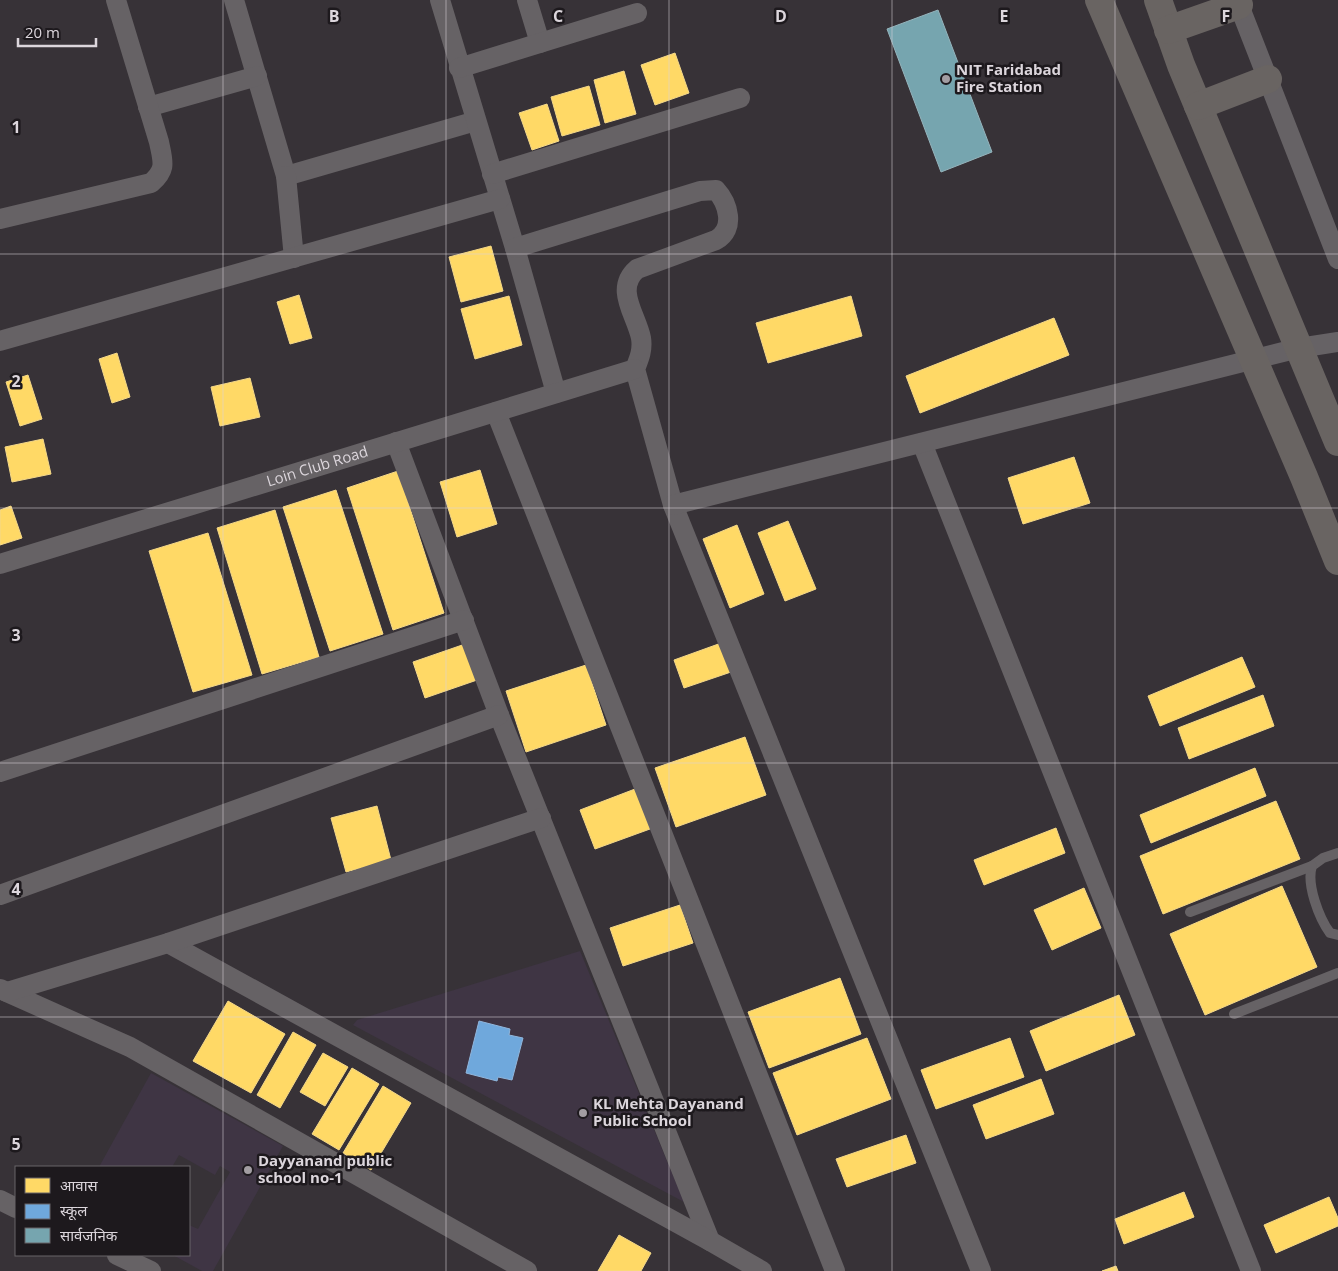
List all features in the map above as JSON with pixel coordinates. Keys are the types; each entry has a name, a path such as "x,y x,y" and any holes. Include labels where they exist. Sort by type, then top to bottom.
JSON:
{"street":[{"path":"0,219 151,184 160,175 163,161 116,0"},
{"path":"234,0 286,176 294,258"},
{"path":"440,0 515,248 556,393"},
{"path":"527,0 540,43"},
{"path":"1099,0 1254,360 1338,561"},
{"path":"1158,0 1198,106 1338,442"},
{"path":"1168,30 1238,3 1338,259"},
{"path":"459,68 637,13"},
{"path":"148,107 257,76"},
{"path":"1198,106 1268,79"},
{"path":"492,174 740,98"},
{"path":"286,176 476,121"},
{"path":"515,248 700,190 716,190 724,202 728,218 727,228 723,236 637,269 630,275 626,286 627,296 640,338 641,348 635,369 674,505 981,1271"},
{"path":"0,341 500,199"},
{"path":"674,505 1299,348 1338,342"},
{"name":"Loin Club Road","path":"0,564 635,369"},
{"path":"496,412 835,1271"},
{"path":"396,442 499,715 710,1240"},
{"path":"922,443 1251,1271"},
{"path":"0,772 464,620"},
{"path":"0,895 499,715"},
{"path":"3,991 168,942 541,818"},
{"path":"168,942 710,1240 762,1271"},
{"path":"3,991 130,1047 528,1271"},
{"path":"0,1200 15,1208"},
{"path":"119,1256 151,1271"}],"lane":[{"path":"1190,912 1312,866 1323,858 1338,853"},
{"path":"1312,866 1309,874 1312,889 1326,927 1330,933 1337,937"},
{"path":"1234,1014 1338,973"}],"shaded area":[{"name":"KL Mehta Dayanand Public School","path":"580,951 684,1202 353,1025 357,1020"},
{"name":"Dayyanand public school no-1","path":"151,1073 283,1146 213,1271 202,1271 175,1256 190,1256 190,1225 198,1229 230,1172 220,1166 215,1175 179,1155 173,1166 100,1166"}],"building: आवास":[{"path":"675,53 689,93 655,105 641,65"},
{"path":"624,71 636,114 605,123 594,80"},
{"path":"589,86 600,125 562,136 551,97"},
{"path":"547,104 559,141 532,150 519,113"},
{"path":"491,246 503,291 461,302 449,257"},
{"path":"299,295 312,338 290,344 277,302"},
{"path":"509,296 522,345 475,359 461,309"},
{"path":"851,296 862,336 768,363 756,323"},
{"path":"1054,318 1069,355 920,413 906,376"},
{"path":"117,353 130,397 112,403 99,359"},
{"path":"28,375 42,419 20,426 6,382"},
{"path":"250,378 260,417 220,426 211,387"},
{"path":"43,439 51,474 12,482 5,447"},
{"path":"1074,457 1090,503 1023,524 1008,478"},
{"path":"480,470 497,524 457,537 440,482"},
{"path":"398,471 444,613 393,630 347,488"},
{"path":"336,490 383,634 330,651 283,507"},
{"path":"11,506 22,538 0,545 0,510"},
{"path":"275,510 319,657 262,674 217,528"},
{"path":"788,521 816,589 785,601 758,533"},
{"path":"737,525 764,594 730,608 703,539"},
{"path":"208,533 252,675 193,692 149,551"},
{"path":"724,642 734,671 684,688 674,660"},
{"path":"468,643 480,679 425,698 413,662"},
{"path":"1242,657 1255,687 1160,726 1148,696"},
{"path":"586,665 606,725 526,752 506,691"},
{"path":"1263,695 1274,726 1189,759 1178,728"},
{"path":"745,737 766,795 676,827 655,768"},
{"path":"1255,768 1266,796 1151,843 1140,815"},
{"path":"635,789 650,829 595,849 580,810"},
{"path":"1276,801 1300,859 1163,914 1140,856"},
{"path":"377,806 391,860 346,872 331,818"},
{"path":"1056,828 1065,853 984,885 974,860"},
{"path":"1282,886 1317,967 1205,1015 1170,934"},
{"path":"1084,888 1101,928 1052,950 1034,910"},
{"path":"680,905 693,943 623,966 610,928"},
{"path":"840,978 861,1034 769,1068 748,1012"},
{"path":"1119,995 1135,1035 1046,1071 1030,1031"},
{"path":"228,1001 285,1034 251,1093 193,1061"},
{"path":"293,1032 316,1045 280,1108 257,1095"},
{"path":"867,1038 891,1099 797,1135 773,1073"},
{"path":"1010,1038 1024,1077 936,1109 921,1070"},
{"path":"323,1053 348,1067 325,1106 300,1092"},
{"path":"352,1068 379,1084 339,1150 312,1134"},
{"path":"1041,1079 1054,1114 986,1139 973,1105"},
{"path":"383,1086 411,1103 371,1170 343,1153"},
{"path":"906,1135 916,1163 847,1187 836,1159"},
{"path":"1184,1192 1194,1217 1124,1244 1115,1219"},
{"path":"1329,1197 1338,1218 1338,1226 1276,1253 1264,1225"},
{"path":"619,1235 651,1253 641,1271 598,1271"},
{"path":"1116,1266 1118,1271 1102,1271"}],"building: स्कूल":[{"path":"479,1021 510,1029 509,1035 523,1038 512,1080 498,1077 497,1081 466,1073"}],"building: सार्वजनिक":[{"path":"938,10 992,152 941,172 887,29"}],"place":[{"name":"NIT Faridabad Fire Station","path":"946,79"},
{"name":"KL Mehta Dayanand Public School","path":"583,1113"},
{"name":"Dayyanand public school no-1","path":"248,1170"}]}
